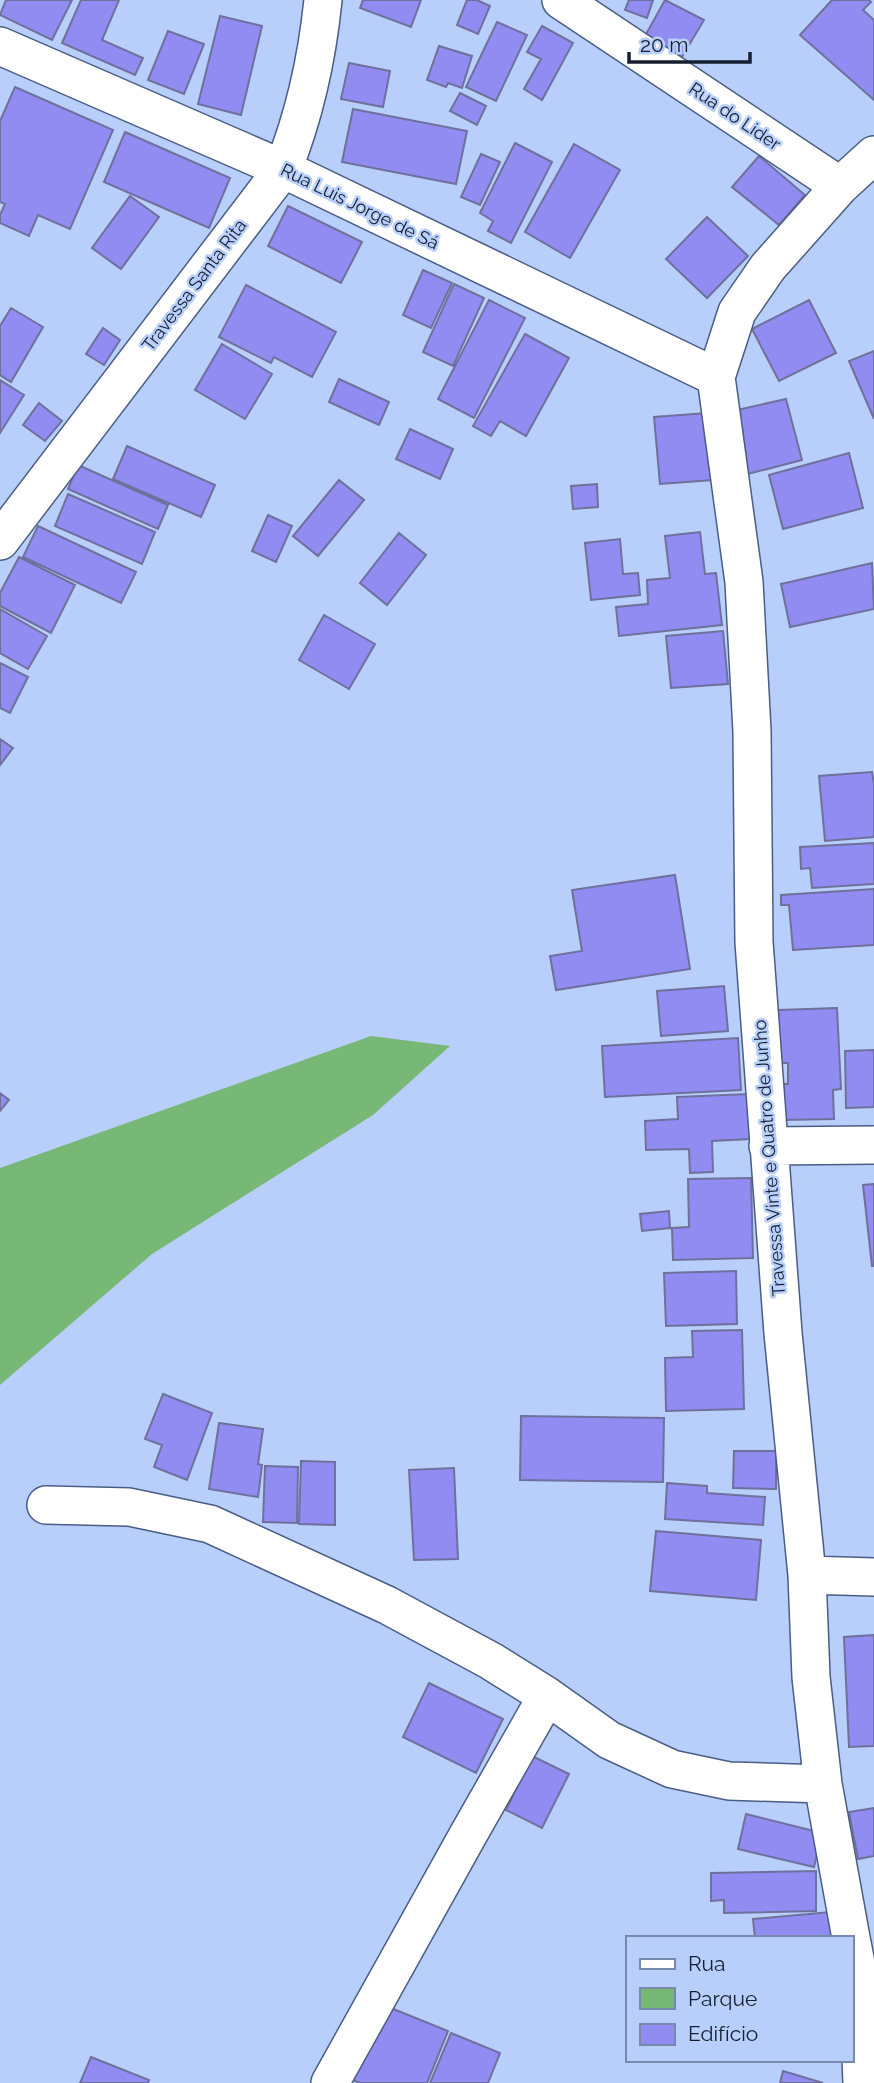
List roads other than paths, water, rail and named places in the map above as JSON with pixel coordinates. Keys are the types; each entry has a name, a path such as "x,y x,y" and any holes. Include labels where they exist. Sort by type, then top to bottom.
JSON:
{"street":[{"name":"Travessa Santa Rita","path":"0,541 11,506 283,169 306,102 319,39 323,0"},
{"name":"Rua do Lider","path":"561,0 840,186"},
{"name":"Rua Luis Jorge de Sá","path":"0,46 283,169 716,377"},
{"path":"716,377 737,312 768,267 840,186 874,155"},
{"name":"Travessa Vinte e Quatro de Junho","path":"716,377 744,582 752,730 754,942 784,1347 807,1575 811,1677 824,1784 851,1936"},
{"path":"768,1146 874,1145"},
{"path":"46,1505 129,1507 209,1524 387,1605 491,1661 609,1740 672,1769 729,1781 824,1784"},
{"path":"807,1575 874,1577"},
{"path":"330,2083 547,1696"},
{"name":"Travessa Vinte e Quatro de Junho","path":"853,1948 858,1974 862,2083"}]}
